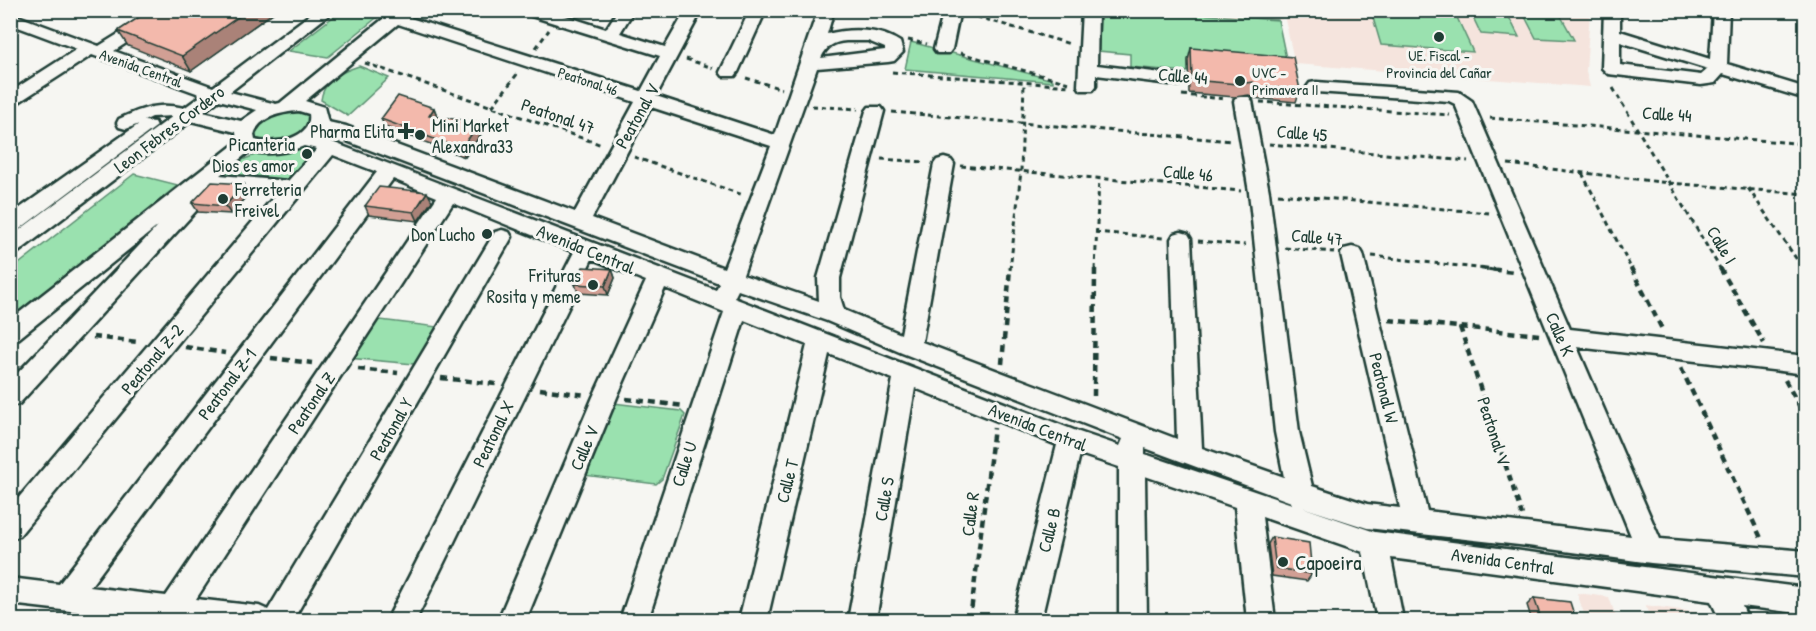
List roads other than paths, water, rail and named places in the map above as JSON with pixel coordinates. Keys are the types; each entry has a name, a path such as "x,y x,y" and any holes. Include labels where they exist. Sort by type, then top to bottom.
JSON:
{"street":[{"path":"13,18 34,10"},
{"path":"10,100 169,10"},
{"name":"Leon Febres Cordero","path":"10,226 327,10"},
{"path":"528,10 670,54"},
{"path":"610,36 626,10"},
{"name":"Peatonal V","path":"580,221 694,10"},
{"path":"729,72 759,10"},
{"name":"Calle U","path":"634,621 702,408 729,305 731,279 796,104 826,10"},
{"path":"1090,10 1087,78 1177,87"},
{"path":"1612,10 1611,68 1617,71 1701,80 1709,79 1718,68 1721,10"},
{"name":"Leon Febres Cordero","path":"207,92 300,11"},
{"path":"944,48 959,12"},
{"path":"10,333 246,136 257,117 280,107 400,14"},
{"name":"Peatonal 46","path":"400,14 646,99 782,143"},
{"name":"Avenida Central","path":"13,18 94,51 207,92 280,107 310,107 318,111 320,118 310,132"},
{"path":"1613,34 1806,94"},
{"name":"Calle K","path":"1316,87 1453,96 1463,101 1651,551"},
{"path":"1244,101 1259,192 1287,432 1301,496"},
{"path":"835,315 828,297 829,278 875,111"},
{"path":"10,207 124,124 148,112 179,112"},
{"name":"Avenida Central","path":"179,112 246,136 260,148 274,148 310,132 339,130 731,279 835,315 1301,496 1367,516 1528,534 1651,551 1806,564"},
{"name":"Leon Febres Cordero","path":"10,248 179,112"},
{"name":"Avenida Central","path":"310,132 329,147 905,376 1071,440 1375,544 1806,601"},
{"name":"Peatonal Z-2","path":"10,528 329,147"},
{"path":"910,346 944,164"},
{"name":"Peatonal Z-1","path":"66,597 388,170"},
{"path":"10,397 212,181 292,189"},
{"name":"Peatonal Z","path":"172,611 449,194"},
{"name":"Peatonal Y","path":"278,621 502,237"},
{"path":"1181,239 1190,453"},
{"name":"Peatonal X","path":"401,621 586,249"},
{"name":"Peatonal W","path":"1352,254 1417,522"},
{"name":"Calle V","path":"512,621 605,397 659,278"},
{"path":"1561,337 1806,365"},
{"name":"Calle T","path":"753,621 820,341"},
{"name":"Calle S","path":"862,621 905,376"},
{"path":"1133,431 1133,621"},
{"name":"Calle B","path":"1027,621 1071,440"},
{"path":"1246,500 1261,621"},
{"path":"1375,544 1388,614"},
{"path":"1720,590 1734,621"},
{"path":"10,591 66,597 121,613 172,611 259,621"}],"place":[{"name":"UE. Fiscal - Provincia del Cañar","path":"1439,37"},
{"name":"UVC - Primavera II","path":"1240,81"},
{"name":"Pharma Elita","path":"406,131"},
{"name":"Mini Market Alexandra33","path":"420,135"},
{"name":"Picanteria Dios es amor","path":"307,154"},
{"name":"Ferreteria Freivel","path":"223,199"},
{"name":"Don Lucho","path":"487,234"},
{"name":"Frituras Rosita y meme","path":"593,285"},
{"name":"Capoeira","path":"1283,562"}]}
